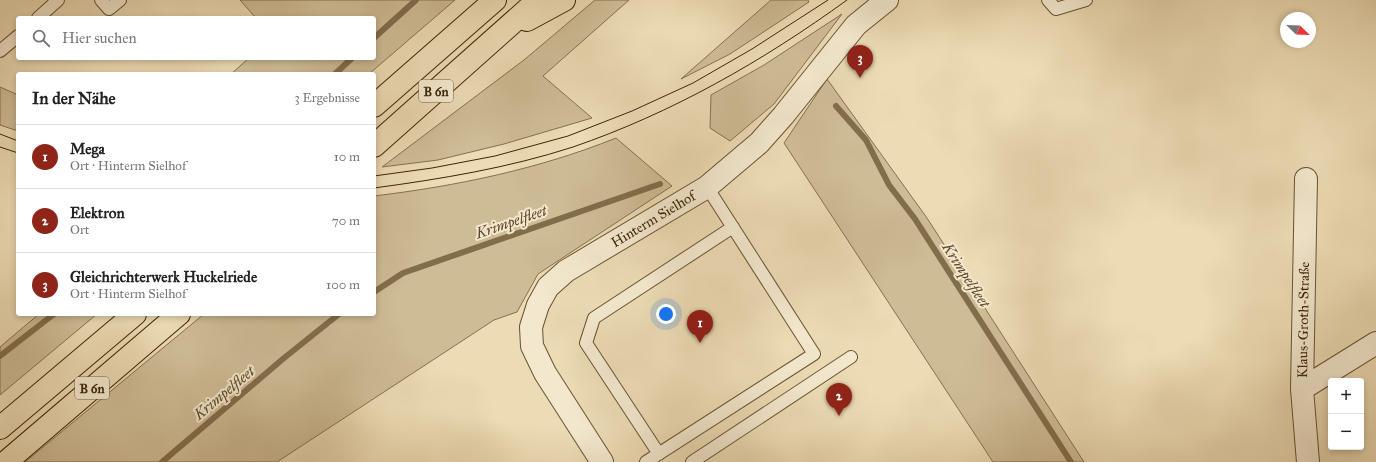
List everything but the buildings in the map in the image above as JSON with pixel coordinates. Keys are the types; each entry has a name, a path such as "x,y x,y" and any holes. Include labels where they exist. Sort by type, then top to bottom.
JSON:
{"highway":[{"name":"B 6n","path":"376,104 495,0"},
{"name":"B 6n","path":"376,144 538,0"},
{"path":"497,36 564,0"},
{"name":"B 6n","path":"0,428 133,316"},
{"name":"B 6n","path":"6,462 177,316"}],"street":[{"name":"Hinterm Sielhof","path":"602,462 545,373 532,346 531,327 538,305 548,287 566,271 707,187 759,143 783,116 856,25 887,0"},
{"name":"Klaus-Groth-Straße","path":"1306,178 1302,389 1308,462"},
{"path":"1302,389 1376,343"}],"lane":[{"path":"40,16 58,0"},
{"path":"101,0 109,9 120,0"},
{"path":"1048,0 1056,10 1086,0"},
{"path":"0,51 16,38"},
{"path":"646,462 814,354 707,187"},
{"path":"659,454 586,343 594,318 733,227"},
{"path":"692,462 851,358"}],"shaded area":[{"path":"240,0 455,0 371,72 233,72 247,60 376,60 376,16 254,16"},
{"path":"595,0 629,0 543,76 592,118 504,144 438,160 382,167 524,60"},
{"path":"771,0 808,0 809,2 730,54 681,79"},
{"path":"842,14 774,104 730,141 710,128 711,95 764,65"},
{"path":"827,79 927,218 1084,462 993,462 784,143"},
{"path":"0,87 16,94 16,130 0,125"},
{"path":"616,138 672,186 538,274 517,312 494,320 277,462 25,462 202,316 376,316 376,196 436,187 497,175 557,159"},
{"path":"37,316 95,316 0,395 0,347"}],"waterway":[{"path":"376,36 416,0"},
{"path":"337,72 350,60"},
{"name":"Krimpelfleet","path":"836,106 866,140 889,185 915,219 1071,462"},
{"name":"Krimpelfleet","path":"376,291 403,273 660,184"},
{"path":"0,356 51,316"},
{"name":"Krimpelfleet","path":"162,462 284,358 336,316"}],"tram line":[{"path":"376,176 432,168 495,156 568,136 632,111 693,83 752,49 828,0"},
{"path":"376,188 449,177 499,167 573,147 610,133 681,102 716,84 783,44 847,0"},
{"path":"0,134 16,140"},
{"path":"0,147 16,152"}],"place":[{"name":"Gleichrichterwerk Huckelriede","path":"860,78"},
{"name":"Mega","path":"700,343"},
{"name":"Elektron","path":"839,416"}]}
